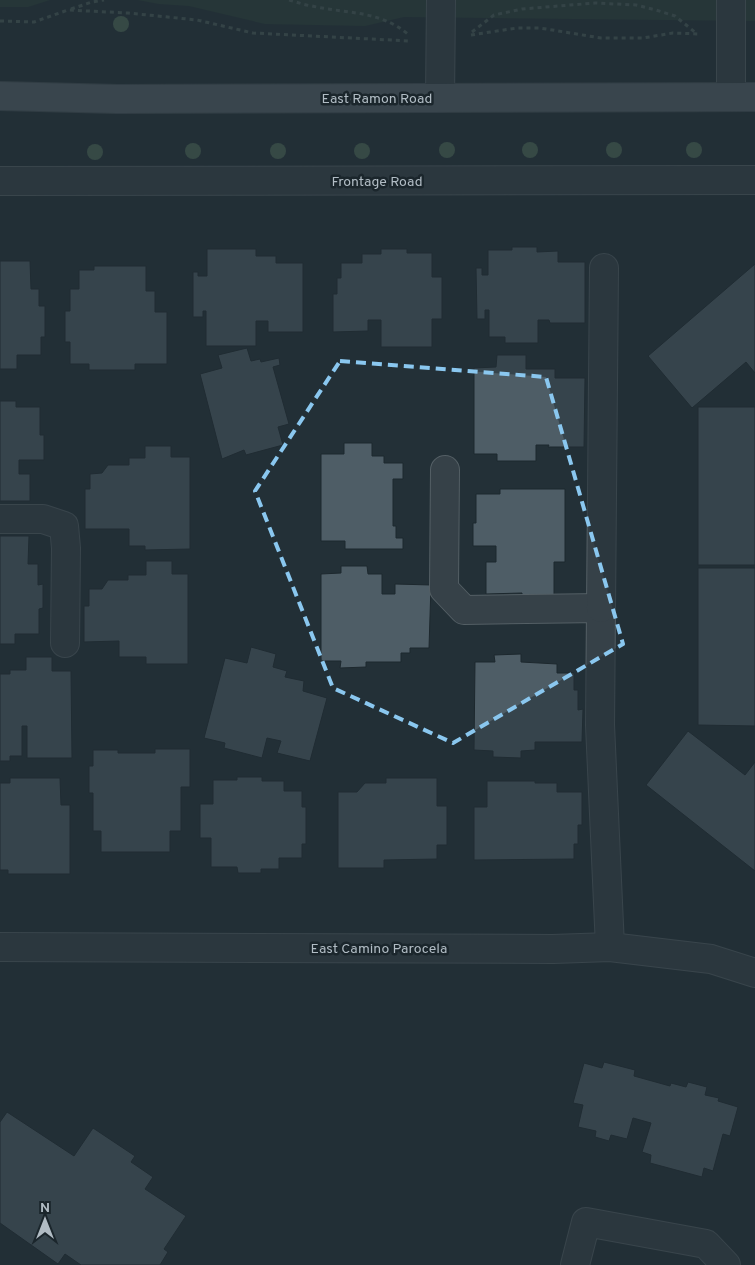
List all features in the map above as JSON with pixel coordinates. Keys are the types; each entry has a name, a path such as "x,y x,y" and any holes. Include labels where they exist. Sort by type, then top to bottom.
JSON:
{"main road":[{"name":"East Ramon Road","path":"0,96 116,99 743,97"}],"street":[{"path":"440,98 441,0"},
{"path":"731,0 731,37 743,97"},
{"name":"Frontage Road","path":"0,181 755,180"},
{"path":"604,268 600,725 610,947"},
{"path":"445,470 444,589 464,610 601,608"},
{"path":"0,519 43,519 64,526 66,548 66,643"},
{"name":"East Camino Parocela","path":"0,947 553,949 610,947 711,959 755,973"},
{"path":"574,1265 586,1222 706,1244 726,1265"}],"path":[{"path":"0,21 34,22 92,2 104,0"},
{"path":"68,10 197,20 253,34 416,40 400,28 378,17 312,6 289,0"},
{"path":"698,34 674,16 656,10 636,5 595,3 522,9 494,14 468,36 517,28 540,28 601,38 643,38 673,34 731,37"}],"highlighted area":[{"path":"340,361 546,377 623,644 453,743 333,688 255,491"}],"green space":[{"path":"0,0 50,0 28,7 0,7"},
{"path":"138,0 755,0 755,21 404,17 365,26 265,24 189,6 159,4"}],"building":[{"path":"512,247 537,247 537,252 558,251 558,262 585,262 585,323 550,323 549,320 538,320 538,343 505,343 505,337 489,337 489,310 485,310 485,319 477,319 476,268 482,268 482,275 488,275 488,250 512,250"},
{"path":"207,249 256,249 256,256 276,256 276,263 303,263 303,332 268,332 268,321 256,321 256,346 206,346 206,311 203,311 203,317 193,317 193,272 198,272 198,276 207,276"},
{"path":"381,249 407,249 407,253 432,253 432,277 442,277 442,319 432,319 432,347 381,347 381,320 368,320 368,331 333,332 333,294 337,294 337,278 341,278 341,263 362,263 362,254 381,254"},
{"path":"0,261 30,261 31,289 39,289 39,306 45,306 45,337 41,337 41,355 17,355 17,369 0,369"},
{"path":"755,264 755,373 746,362 692,408 648,356"},
{"path":"94,266 146,266 146,291 155,291 155,312 167,312 167,364 135,364 135,370 89,370 89,364 70,364 70,342 65,342 65,311 70,311 70,289 79,289 79,270 94,270"},
{"path":"247,348 251,361 260,359 261,362 279,358 280,365 273,367 289,424 278,427 283,445 246,455 244,450 222,459 200,374 222,368 218,355"},
{"path":"497,355 526,355 526,369 555,369 555,378 585,378 584,447 536,445 536,461 497,461 497,454 474,454 474,368 496,367"},
{"path":"0,401 16,401 16,407 40,407 40,435 44,435 44,460 19,460 19,474 30,474 30,501 0,501"},
{"path":"698,407 755,407 755,565 698,565"},
{"path":"344,443 372,443 372,456 384,456 384,463 403,463 403,479 393,479 393,526 396,526 396,538 403,538 403,549 345,549 345,541 321,541 321,454 344,454"},
{"path":"145,446 171,446 171,457 190,457 190,549 145,550 145,546 129,546 129,529 85,529 85,489 90,489 90,474 102,473 108,465 129,465 129,458 145,458"},
{"path":"500,489 565,489 565,562 554,562 554,598 522,598 522,593 486,594 486,562 496,562 496,546 473,546 473,523 476,523 476,494 500,494"},
{"path":"0,536 29,536 28,564 38,564 38,585 43,584 43,608 39,609 39,634 15,634 15,644 0,644"},
{"path":"146,561 172,561 172,574 188,574 188,664 146,664 146,657 119,657 119,641 84,642 84,606 89,606 89,589 102,589 108,580 128,580 128,575 146,575"},
{"path":"341,566 367,566 368,574 382,574 382,594 395,594 395,584 431,585 429,648 410,648 410,653 401,653 401,662 366,662 366,667 340,668 341,661 321,661 321,574 341,573"},
{"path":"698,568 755,568 755,726 698,725"},
{"path":"251,647 276,654 273,667 287,671 285,677 304,681 303,691 327,698 310,761 277,753 281,741 267,738 262,758 224,748 225,743 204,738 225,658 247,663"},
{"path":"521,654 521,662 557,664 557,673 574,673 574,690 578,690 578,710 583,709 582,742 535,742 535,750 521,751 521,758 493,757 493,751 474,750 475,662 495,662 494,655"},
{"path":"26,657 52,657 52,671 71,671 72,758 27,758 27,726 22,726 22,756 10,756 10,761 0,761 0,674 10,674 10,670 26,670"},
{"path":"688,731 745,775 755,762 755,871 646,785"},
{"path":"155,749 190,749 190,787 181,787 181,831 170,831 170,852 101,852 101,831 93,831 93,793 89,793 89,766 93,766 93,750 118,750 118,753 155,753"},
{"path":"237,777 262,777 262,781 284,781 284,791 302,791 302,807 306,807 306,844 302,844 302,858 279,858 279,869 261,869 261,873 238,873 237,867 211,867 211,838 200,838 200,804 213,804 213,780 237,780"},
{"path":"10,778 60,778 61,805 70,805 70,874 8,874 8,870 0,870 0,783 10,783"},
{"path":"386,778 437,778 437,806 447,806 447,845 437,845 437,859 384,860 384,868 338,868 338,792 357,792 365,783 386,783"},
{"path":"487,781 557,783 557,792 582,792 582,825 578,825 578,844 574,844 574,859 474,860 474,807 487,807"},
{"path":"604,1062 635,1070 634,1076 670,1086 671,1083 686,1087 688,1082 707,1087 705,1095 719,1098 718,1101 738,1107 730,1136 723,1134 713,1171 704,1168 702,1177 650,1163 651,1155 642,1152 651,1123 633,1118 627,1139 611,1135 609,1141 595,1137 596,1131 578,1127 583,1105 573,1103 584,1063 602,1068"},
{"path":"7,1112 74,1156 93,1128 135,1156 131,1162 153,1177 145,1189 186,1216 164,1249 168,1252 160,1265 81,1265 65,1254 58,1264 0,1223 0,1122"}]}
